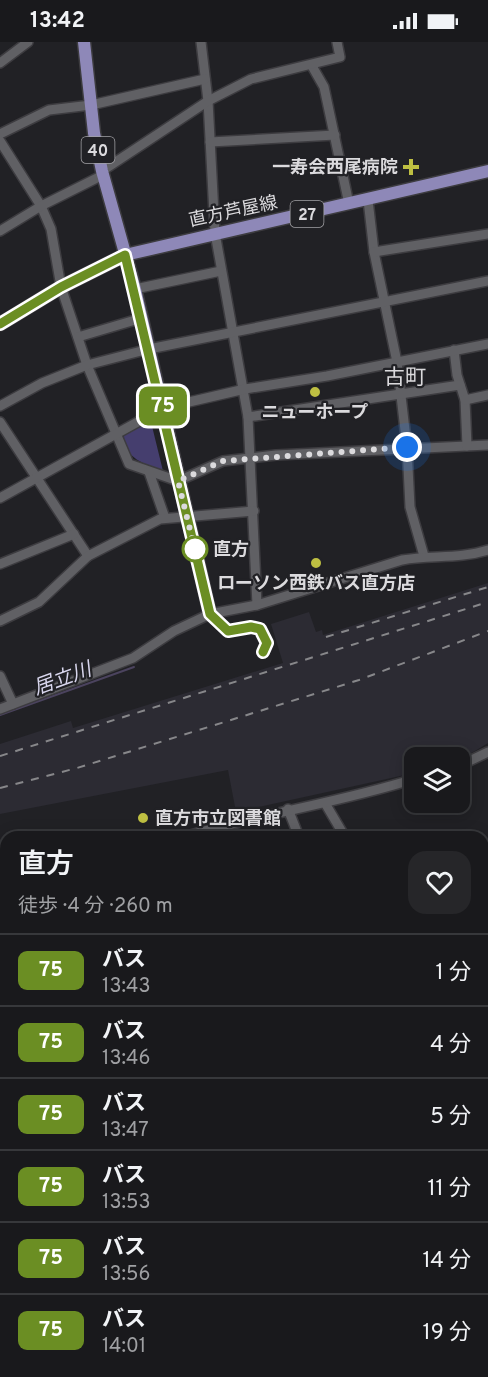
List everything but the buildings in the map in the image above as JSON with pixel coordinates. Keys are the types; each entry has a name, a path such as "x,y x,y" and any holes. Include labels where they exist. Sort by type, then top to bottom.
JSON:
{"main road":[{"name":"40","path":"84,42 91,105 103,173 135,289 210,614"},
{"name":"直方芦屋線","path":"0,324 61,287 125,255 488,171"}],"street":[{"path":"0,63 28,42"},
{"path":"201,42 208,101 215,233 220,271 245,389 248,417 257,605"},
{"path":"0,231 103,173 208,101 251,79 312,66 340,57 337,42"},
{"path":"312,66 324,87 349,204"},
{"path":"0,134 49,110 91,105 205,79"},
{"path":"210,142 335,135"},
{"path":"0,141 41,206 55,244 61,287 87,365 114,435 129,464 178,481 223,461 407,447 488,445"},
{"path":"368,200 375,252 397,363 407,447 410,507 424,556"},
{"path":"375,252 488,234"},
{"path":"135,289 220,271"},
{"path":"0,406 42,383 87,365 149,349 488,281"},
{"path":"78,338 142,318"},
{"path":"0,498 163,408 245,389 397,363 488,344"},
{"path":"454,350 465,400 468,446"},
{"path":"248,417 460,385"},
{"path":"465,400 488,395"},
{"path":"0,422 88,556"},
{"path":"149,472 165,518"},
{"path":"0,621 39,602 88,556 165,518 254,511"},
{"path":"0,564 74,534"},
{"path":"0,709 133,658 174,631 210,614 257,605 402,560 424,556 455,557 488,550"},
{"path":"0,676 13,704"},
{"path":"470,761 488,752"},
{"path":"204,831 288,809 325,803 404,782"},
{"path":"325,803 341,831"},
{"path":"288,809 297,831"},
{"path":"220,826 220,831"}],"shaded area":[{"path":"151,422 163,471 131,455 125,443 124,435"},
{"path":"488,583 488,743 470,754 470,747 404,747 404,775 236,812 228,770 0,814 0,744 71,721 73,728 283,663 271,624 309,612 316,632 322,630 323,635"}],"waterway":[{"name":"居立川","path":"0,715 134,667"}],"railway":[{"path":"326,637 488,587"},
{"path":"0,756 488,602"},
{"path":"0,788 77,768 359,680 488,631"}],"bus line":[{"name":"75","path":"0,324 61,287 125,255 135,289 210,614 228,631 233,632 251,627 260,629 264,632 267,643 263,652"}],"place":[{"name":"一寿会西尾病院","path":"411,167"},
{"name":"ニューホープ","path":"315,392"},
{"name":"直方","path":"195,549"},
{"name":"ローソン西鉄バス直方店","path":"316,563"},
{"name":"直方市立図書館","path":"143,818"}],"district":[{"name":"古町","path":"405,377"}],"route":[{"path":"195,549 196,554 178,481 223,461 276,455 407,447"}]}
